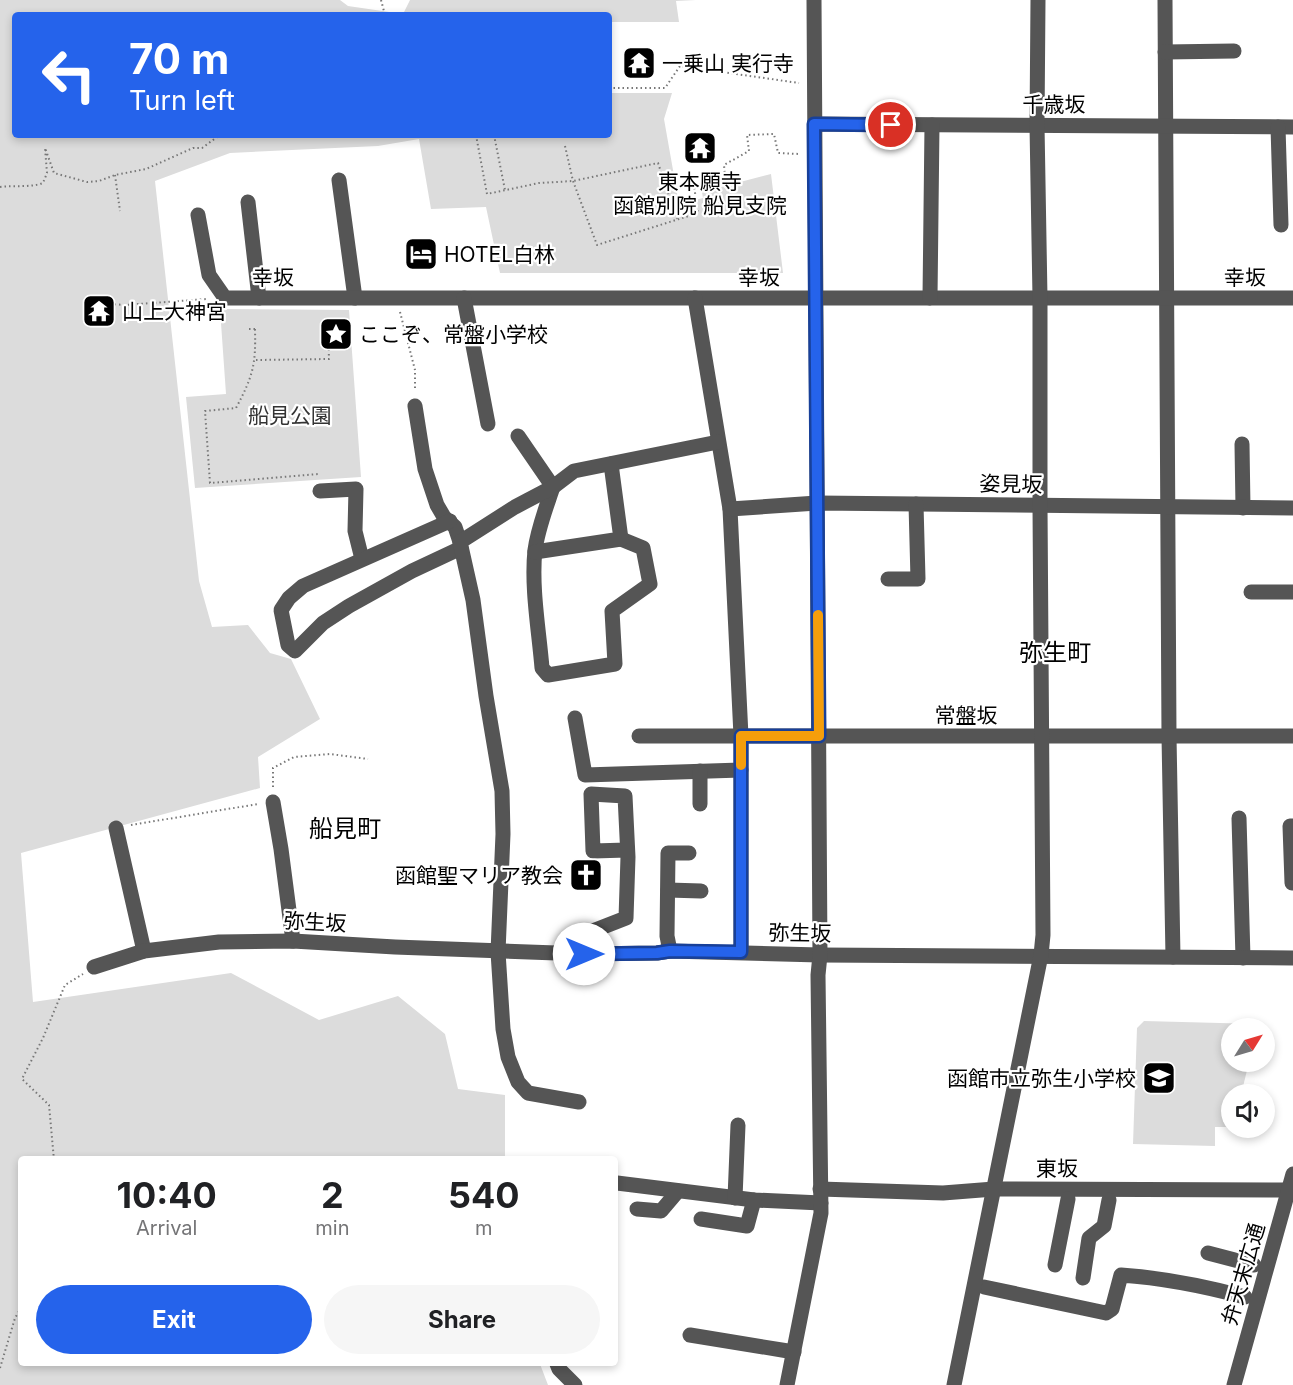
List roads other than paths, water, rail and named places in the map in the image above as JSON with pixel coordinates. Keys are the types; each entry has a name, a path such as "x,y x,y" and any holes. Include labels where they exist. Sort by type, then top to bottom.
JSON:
{"street":[{"path":"787,1385 821,1213 814,0"},
{"path":"954,1385 1041,955 1043,935 1038,0"},
{"path":"1165,0 1167,507 1173,957"},
{"path":"1165,52 1234,51"},
{"name":"千歳坂","path":"814,124 1285,127"},
{"path":"930,298 932,124"},
{"path":"1281,225 1285,127"},
{"path":"339,180 355,298"},
{"path":"248,202 259,298"},
{"name":"幸坂","path":"198,215 209,275 225,298 1293,298"},
{"path":"464,298 488,424"},
{"path":"695,298 730,509 741,736 741,952"},
{"path":"415,406 425,469 437,505 444,517 455,527 461,545 473,600 502,791 503,834 498,952 503,1029 508,1057 518,1082 528,1093 579,1102"},
{"path":"518,436 554,487"},
{"path":"450,521 303,586 280,609 288,645 295,651 322,624 349,606 461,545 515,507 554,487 574,471 718,442"},
{"path":"1242,444 1243,508"},
{"path":"611,464 621,539"},
{"path":"535,552 621,539 643,548 650,584 612,611 615,664 548,675 542,668 535,552 539,528 554,487"},
{"path":"320,491 356,489 356,531 362,559"},
{"name":"姿見坂","path":"730,509 817,503 1293,508"},
{"path":"888,579 918,579 916,504"},
{"path":"1251,592 1293,592"},
{"path":"575,718 585,775 741,770"},
{"name":"常盤坂","path":"639,735 1293,736"},
{"path":"700,771 700,804"},
{"path":"273,802 293,941"},
{"path":"1239,818 1243,957"},
{"path":"1292,884 1290,826 1293,826"},
{"path":"116,828 144,951"},
{"path":"584,954 585,934 626,918 627,850"},
{"path":"670,951 668,853 689,853"},
{"path":"668,890 701,891"},
{"name":"弥生坂","path":"94,967 144,951 219,942 293,941 498,952 584,954 670,951 820,955 1293,958"},
{"path":"735,1198 738,1125"},
{"name":"弁天末広通","path":"1234,1385 1291,1190 1293,1174"},
{"name":"東坂","path":"618,1183 754,1200 994,1189 1291,1190"},
{"path":"637,1209 661,1211 678,1191"},
{"path":"701,1219 747,1226 754,1200"},
{"path":"1055,1265 1068,1200"},
{"path":"1083,1278 1089,1238 1104,1226 1109,1200"},
{"path":"1208,1253 1254,1265"},
{"path":"984,1287 1106,1313 1112,1309 1121,1275 1200,1285 1245,1297"},
{"path":"690,1335 794,1352"},
{"path":"558,1366 575,1385"}],"place":[{"name":"一乗山 実行寺","path":"639,63"},
{"name":"東本願寺 函館別院 船見支院","path":"700,148"},
{"name":"HOTEL白林","path":"421,254"},
{"name":"山上大神宮","path":"99,311"},
{"name":"ここぞ、常盤小学校","path":"336,334"},
{"name":"函館聖マリア教会","path":"586,875"},
{"name":"函館市立弥生小学校","path":"1159,1078"}],"district":[{"name":"弥生町","path":"1055,652"},
{"name":"船見町","path":"345,828"}],"park label":[{"name":"船見公園","path":"290,415"}]}
